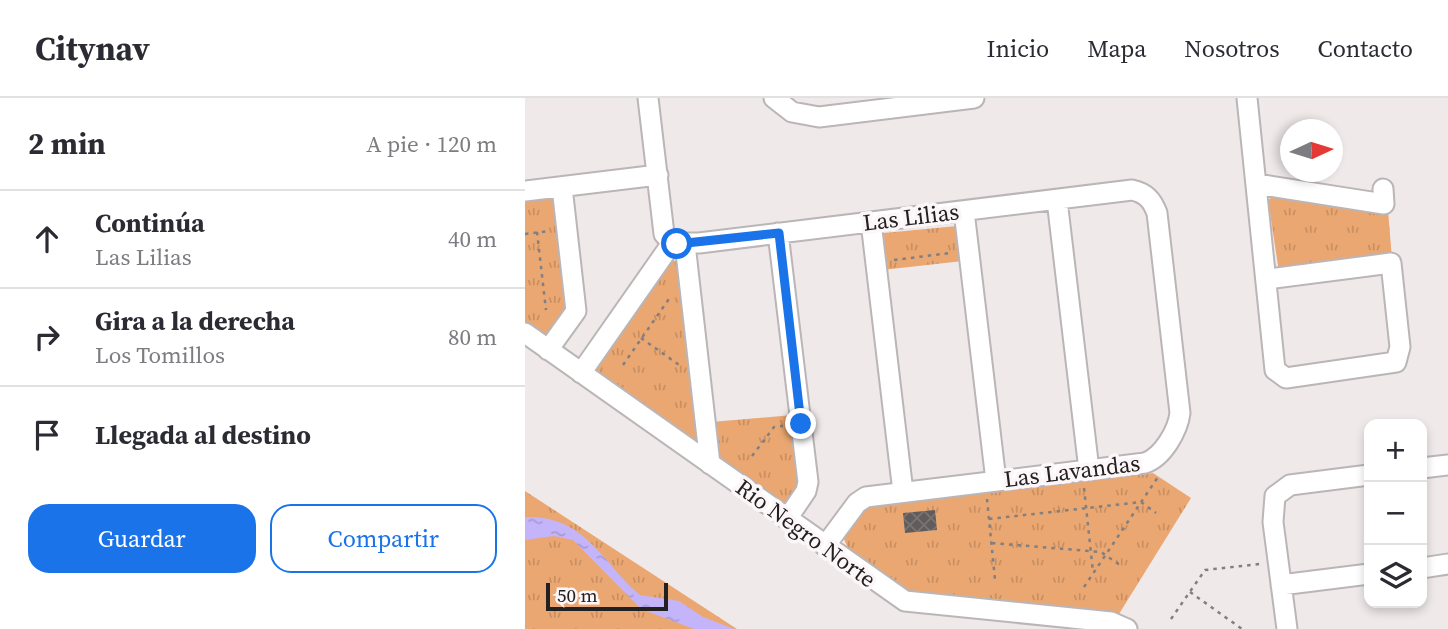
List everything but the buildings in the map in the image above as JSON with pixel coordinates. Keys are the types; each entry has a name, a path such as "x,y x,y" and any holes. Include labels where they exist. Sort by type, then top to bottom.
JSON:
{"street":[{"path":"648,98 664,233 679,244 690,283 710,464"},
{"path":"773,98 803,116 877,104 974,98"},
{"path":"1247,98 1268,279 1265,283 1275,370 1286,377 1390,365 1396,362 1400,348 1391,263 1268,279"},
{"path":"525,191 657,175"},
{"path":"1257,184 1384,204 1383,189"},
{"path":"548,349 576,311 562,187"},
{"name":"Las Lilias","path":"679,244 1132,190 1148,197"},
{"name":"Las Lavandas","path":"825,546 863,499 1145,463 1156,458 1173,434 1180,412 1157,213 1148,197"},
{"path":"1056,200 1085,470"},
{"path":"964,211 991,482"},
{"path":"871,222 903,492"},
{"path":"779,233 808,487 787,519"},
{"path":"581,373 679,244"},
{"name":"Rio Negro Norte","path":"525,333 905,601 1111,622 1127,629"},
{"path":"1427,467 1448,465"},
{"path":"1287,629 1273,522 1275,496 1290,485 1364,476"},
{"path":"1427,567 1448,564"},
{"path":"1281,585 1364,575"}],"path":[{"path":"525,234 566,229"},
{"path":"537,232 546,310"},
{"path":"876,262 951,253 969,260"},
{"path":"623,365 680,284 690,283"},
{"path":"641,338 700,380"},
{"path":"752,456 774,427 801,424"},
{"path":"1084,587 1164,467 1156,458"},
{"path":"1085,470 1093,573"},
{"path":"991,482 989,519 995,580"},
{"path":"989,519 1141,502 1156,513"},
{"path":"992,543 1090,551 1105,555 1120,565"},
{"path":"1171,619 1205,570 1278,562"},
{"path":"1189,592 1242,629"}],"green space":[{"path":"1278,193 1388,210 1392,259 1279,272 1268,200"},
{"path":"553,194 557,197 570,314 555,334 543,336 525,322 525,197"},
{"path":"957,226 963,261 882,270 880,237 884,233"},
{"path":"672,260 678,262 701,442 696,444 595,371"},
{"path":"793,415 801,486 784,506 722,464 712,448 711,422"},
{"path":"1153,473 1191,498 1119,614 908,594 849,551 844,539 862,511 870,507"},
{"path":"525,491 737,629 525,629"}],"water":[{"path":"525,517 546,518 578,532 640,595 679,601 703,617 734,629 694,629 641,609 573,540 554,536 525,540"}],"route":[{"path":"677,244 779,233 801,424"}]}
